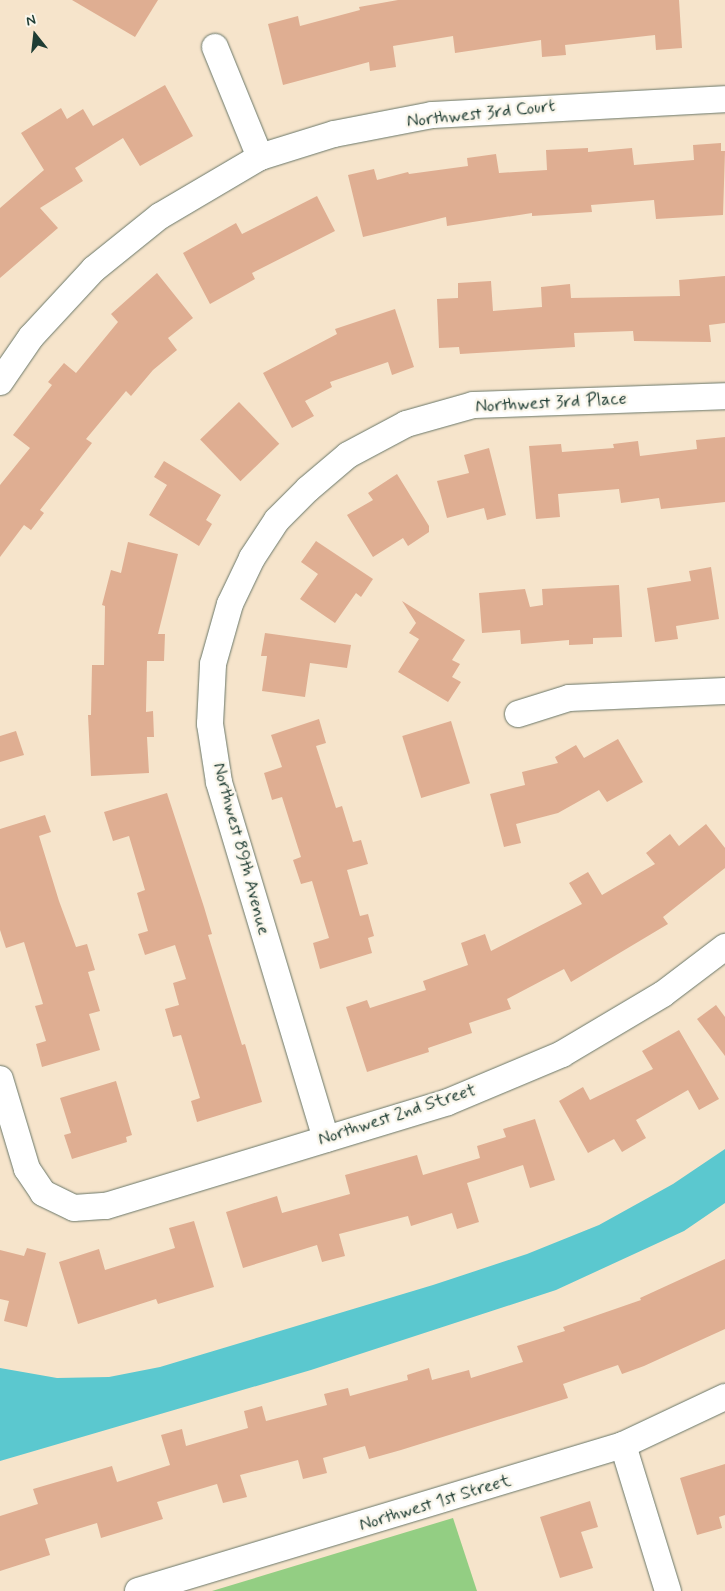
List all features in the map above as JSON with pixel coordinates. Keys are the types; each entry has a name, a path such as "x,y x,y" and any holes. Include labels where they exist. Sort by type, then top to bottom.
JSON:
{"street":[{"path":"215,47 260,157"},
{"name":"Northwest 3rd Court","path":"0,382 31,337 94,269 160,216 260,157 334,134 432,115 725,99"},
{"name":"Northwest 3rd Place","path":"252,558 277,520 308,488 348,455 406,424 473,405 725,396"},
{"name":"Northwest 89th Avenue","path":"252,558 230,604 213,664 210,724 219,782 326,1139"},
{"path":"518,714 569,698 725,692"},
{"name":"Northwest 2nd Street","path":"0,1079 27,1169 43,1193 74,1208 106,1206 448,1102 562,1054 663,994 725,947"},
{"name":"Northwest 1st Street","path":"138,1591 624,1445 725,1397"},
{"path":"624,1445 668,1591"}],"green space":[{"path":"453,1518 477,1591 212,1591"}],"water":[{"path":"725,1149 725,1203 684,1231 556,1290 311,1370 0,1461 0,1368 57,1378 109,1377 160,1367 433,1285 527,1254 599,1225 673,1184"}],"building":[{"path":"72,0 158,0 135,37"},
{"path":"398,0 679,0 682,48 656,50 655,35 565,45 566,55 542,57 541,40 455,53 453,36 393,46 396,67 370,71 369,62 283,85 268,24 298,16 300,26 360,10 359,7"},
{"path":"165,85 193,136 140,166 123,138 75,168 83,181 40,208 58,228 0,278 0,208 44,170 21,133 61,108 67,119 83,109 93,126"},
{"path":"721,143 721,151 725,151 723,215 656,219 654,200 591,205 592,212 532,216 532,213 447,226 446,217 363,237 348,175 374,169 377,180 408,172 409,174 468,166 467,158 496,154 499,173 547,170 546,150 588,148 588,152 632,148 634,165 694,160 693,145"},
{"path":"317,196 335,231 252,273 255,279 210,304 183,253 236,223 242,234"},
{"path":"157,273 193,318 168,338 177,350 153,370 131,396 126,391 86,439 92,443 40,510 44,513 31,530 24,525 0,557 0,485 30,448 13,435 52,385 48,382 64,363 76,373 118,322 111,314"},
{"path":"725,276 725,323 709,325 711,342 634,341 633,331 574,333 575,347 460,354 459,347 439,348 437,299 458,298 458,283 491,281 493,311 542,307 541,287 570,284 571,298 680,296 679,280"},
{"path":"395,309 414,367 392,375 388,362 330,382 332,387 305,401 314,416 292,428 263,373 337,334 335,329"},
{"path":"239,402 279,444 240,481 200,440"},
{"path":"725,437 725,502 661,509 659,498 621,503 619,489 558,494 560,517 536,519 529,446 561,444 562,452 614,448 613,444 638,441 640,456 697,449 696,440"},
{"path":"489,448 506,515 487,520 484,508 447,518 437,481 469,473 464,455"},
{"path":"164,461 221,495 206,520 212,524 199,546 149,515 167,485 154,477"},
{"path":"397,474 429,526 429,532 408,546 403,538 373,557 347,515 373,500 368,493"},
{"path":"316,541 373,579 361,597 356,593 335,623 300,599 318,574 301,562"},
{"path":"128,542 178,554 158,634 165,634 164,661 147,661 146,712 153,711 154,737 147,737 149,773 91,776 88,715 91,715 92,665 104,665 105,606 102,605 111,570 121,573"},
{"path":"711,567 719,619 676,626 678,639 655,642 647,588 691,581 689,571"},
{"path":"619,585 622,637 593,638 593,644 569,645 569,640 521,644 520,630 482,633 479,593 525,589 530,607 543,605 542,589"},
{"path":"402,601 465,640 452,660 460,664 452,677 461,682 448,702 398,672 419,639 409,633 416,623"},
{"path":"265,633 351,645 347,668 310,663 305,697 262,691 267,656 261,656"},
{"path":"319,719 326,743 316,746 336,808 342,806 353,842 361,840 368,864 347,870 360,916 368,914 374,936 368,938 372,953 320,969 313,943 329,938 312,881 301,884 293,860 301,857 282,797 272,800 264,773 282,767 271,735"},
{"path":"451,721 470,783 421,798 402,736"},
{"path":"16,731 24,755 0,762 0,736"},
{"path":"618,739 643,782 607,802 599,790 558,813 516,824 521,843 504,847 490,794 525,785 522,772 558,763 555,757 576,745 584,758"},
{"path":"167,793 212,934 208,935 242,1045 245,1044 262,1102 197,1122 191,1101 200,1098 181,1035 173,1037 165,1009 179,1005 173,983 186,979 175,945 145,955 138,934 148,931 137,893 145,890 129,836 113,841 104,812"},
{"path":"45,815 51,832 39,836 59,901 76,947 87,944 95,970 88,972 100,1011 89,1014 100,1050 42,1067 36,1044 46,1041 35,1006 43,1004 24,942 6,948 0,930 0,829"},
{"path":"706,824 725,848 725,868 663,917 668,924 571,982 564,969 507,999 511,1009 469,1023 472,1033 428,1048 429,1052 367,1072 346,1007 367,1000 370,1008 426,990 423,981 468,965 461,943 485,934 491,951 582,904 569,883 588,872 602,895 655,864 646,853 670,834 679,846"},
{"path":"716,1005 725,1017 725,1056 697,1019"},
{"path":"679,1030 719,1099 699,1110 688,1090 636,1120 646,1138 622,1152 614,1139 588,1153 559,1101 583,1087 590,1100 653,1069 642,1051"},
{"path":"116,1081 132,1135 126,1137 127,1142 72,1159 64,1135 71,1133 60,1098"},
{"path":"535,1119 555,1180 530,1188 523,1165 467,1183 479,1222 457,1229 452,1213 411,1226 408,1216 339,1234 345,1256 322,1262 317,1245 243,1268 226,1212 277,1196 282,1213 350,1194 345,1175 417,1155 423,1175 480,1158 477,1146 506,1137 503,1129"},
{"path":"194,1221 214,1287 158,1304 156,1299 78,1324 59,1262 99,1249 105,1270 175,1248 169,1228"},
{"path":"27,1248 46,1253 27,1327 4,1321 9,1301 0,1299 0,1250 24,1256"},
{"path":"725,1259 725,1329 644,1366 622,1374 618,1365 563,1384 568,1398 401,1450 369,1459 365,1446 323,1458 327,1473 303,1479 298,1460 240,1475 247,1497 223,1503 217,1484 157,1502 163,1519 101,1538 97,1523 45,1539 50,1555 0,1571 0,1516 38,1504 33,1489 112,1466 117,1482 170,1465 161,1435 182,1429 186,1446 248,1428 244,1411 262,1406 266,1421 327,1405 324,1394 348,1388 350,1396 408,1380 407,1375 429,1368 432,1380 469,1370 471,1378 523,1362 517,1346 565,1331 563,1327 641,1300 640,1298"},
{"path":"725,1464 725,1515 719,1517 722,1528 697,1535 680,1478"},
{"path":"590,1501 598,1527 581,1532 593,1568 560,1578 540,1517"}]}
